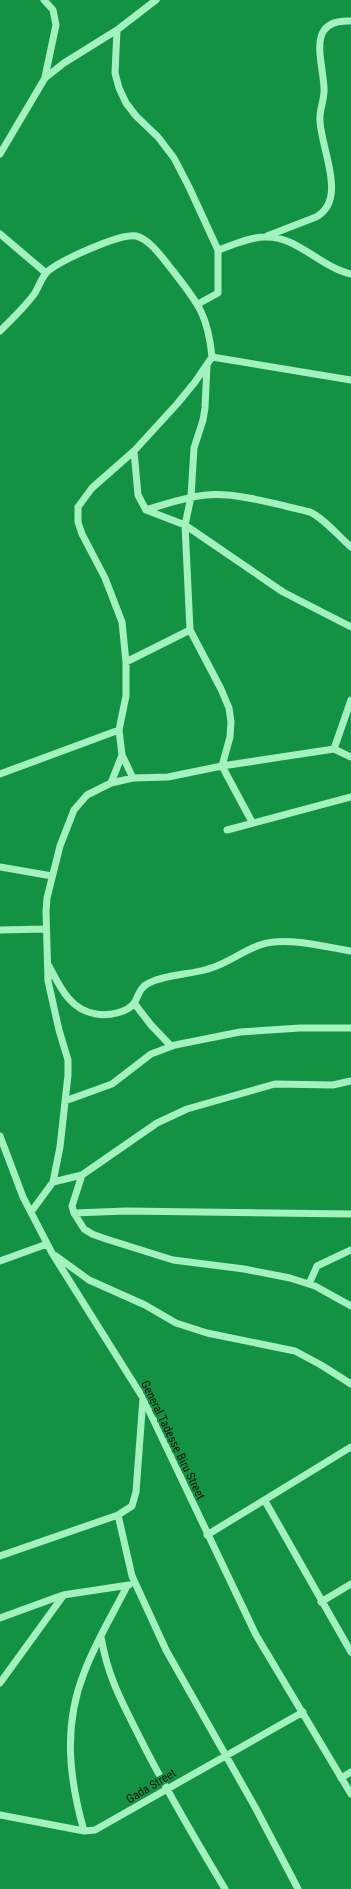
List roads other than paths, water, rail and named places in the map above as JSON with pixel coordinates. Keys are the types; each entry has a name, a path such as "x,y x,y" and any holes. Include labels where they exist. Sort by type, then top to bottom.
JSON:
{"street":[{"path":"0,154 45,78 56,24 53,10 44,0"},
{"path":"45,78 64,63 117,30 156,0"},
{"path":"218,250 267,236 316,217 320,215 329,204 333,189 320,122 324,88 319,51 320,39 330,24 339,20 351,21"},
{"path":"117,30 115,73 119,88 126,102 136,116 158,137 174,158 218,250 218,293 198,304"},
{"path":"0,234 46,273"},
{"path":"0,331 24,306 46,273 66,260 96,247 123,237 136,236 154,247 198,304 202,310 208,327 212,357 195,382 134,451 92,488 78,507 78,522 82,534 105,578 122,622 126,662 126,696 119,730 122,755 133,778"},
{"path":"267,236 281,239 321,260 333,269 351,274"},
{"path":"212,357 351,380"},
{"path":"207,365 205,408 203,420 194,448 191,497 185,525 190,630 222,689 229,708 231,722 230,737 222,766 252,822"},
{"path":"134,451 138,495 146,510 185,525 283,592 351,627"},
{"path":"146,510 191,497 221,494 310,512 320,516 336,535 351,546"},
{"path":"126,662 190,630"},
{"path":"334,749 350,704"},
{"path":"0,774 119,730"},
{"path":"31,1212 53,1182 60,1147 69,1069 48,980 46,904 64,832 74,810 87,795 111,783 133,778 163,778 222,766 334,749 351,757"},
{"path":"111,783 122,755"},
{"path":"227,830 252,822 351,797"},
{"path":"0,867 52,876"},
{"path":"0,930 46,929"},
{"path":"48,964 64,994 84,1011 97,1014 114,1014 125,1010 134,1003 138,992 147,983 216,967 263,944 299,943 351,951"},
{"path":"134,1003 151,1025 171,1046"},
{"path":"65,1101 112,1084 151,1054 171,1046 199,1039 240,1032 300,1028 351,1028"},
{"path":"53,1182 82,1175 157,1123 187,1109 275,1084 333,1085 351,1080"},
{"name":"General Tadesse Biru Street","path":"0,1136 31,1212 47,1244 143,1398 256,1635 351,1794"},
{"path":"82,1175 72,1206 74,1214 84,1228 92,1234 173,1260 269,1273 309,1284 328,1292 351,1306"},
{"path":"74,1214 126,1211 351,1214"},
{"path":"0,1261 47,1244"},
{"path":"309,1284 317,1266 351,1250"},
{"path":"52,1253 89,1280 140,1303 176,1323 195,1330 295,1351 351,1384"},
{"path":"0,1556 118,1515 132,1506 134,1501 143,1398"},
{"path":"207,1535 265,1501 351,1447"},
{"path":"265,1501 321,1602 351,1652"},
{"path":"118,1515 129,1568 134,1582 171,1661 224,1756 255,1807 298,1889"},
{"path":"0,1618 63,1595 127,1586 134,1582"},
{"path":"321,1602 351,1584"},
{"path":"84,1831 76,1802 71,1771 70,1732 78,1690 88,1664 127,1586"},
{"path":"0,1683 63,1595"},
{"path":"101,1637 106,1662 114,1685 166,1790 225,1889"},
{"name":"Gada Street","path":"0,1816 84,1831 100,1828 303,1712"},
{"path":"341,1778 351,1772"}]}
